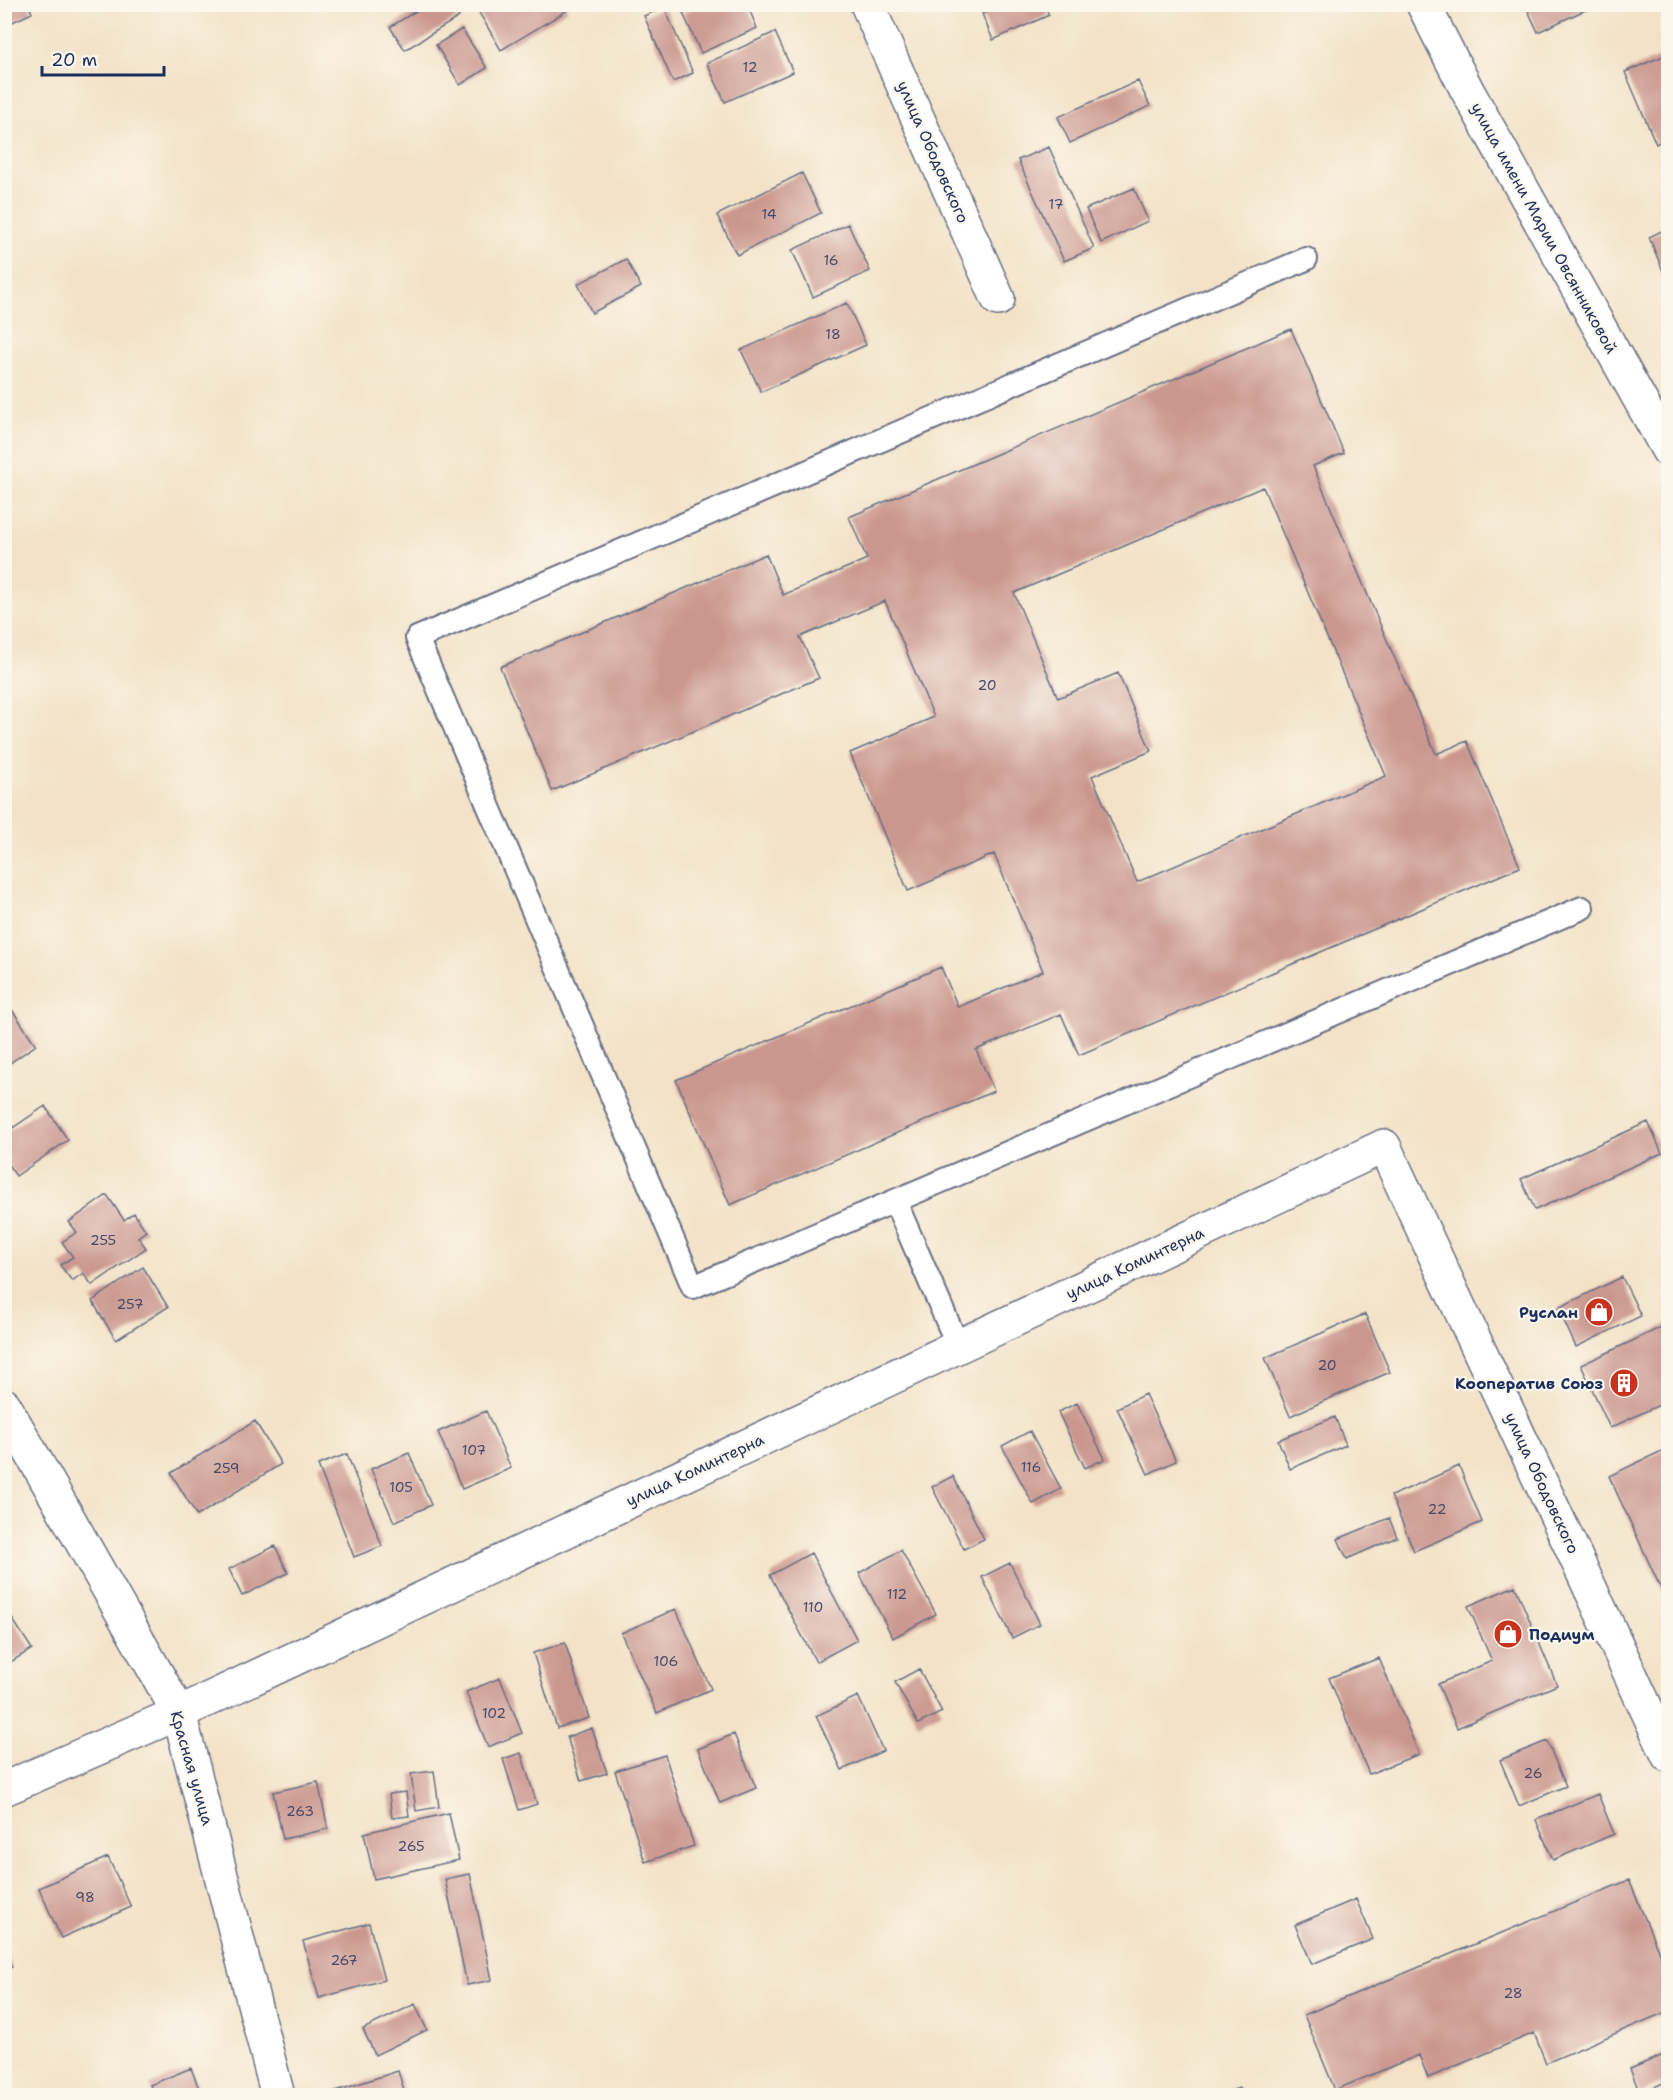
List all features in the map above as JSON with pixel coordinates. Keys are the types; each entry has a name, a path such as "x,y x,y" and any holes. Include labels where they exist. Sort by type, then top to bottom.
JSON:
{"street":[{"name":"улица Ободовского","path":"867,4 998,298"},
{"name":"улица имени Марии Овсянниковой","path":"1422,4 1668,450"},
{"name":"улица Ободовского","path":"1384,1146 1668,1755"},
{"name":"улица Коминтерна","path":"4,1789 179,1713 1384,1146"},
{"name":"Красная улица","path":"4,1405 179,1713 278,2096"}],"lane":[{"path":"1306,259 417,638 693,1287 1582,908"},
{"path":"896,1201 958,1346"}],"building":[{"path":"4,4 28,4 32,13 4,26"},
{"path":"427,4 451,4 459,17 405,50 390,27"},
{"path":"474,4 564,4 568,10 501,50"},
{"path":"702,4 747,4 757,28 701,53 683,13"},
{"path":"1004,4 1044,4 1049,15 993,40 982,14"},
{"path":"1525,4 1598,4 1538,32"},
{"path":"664,7 693,73 673,82 644,16"},
{"path":"462,29 487,68 460,85 436,45"},
{"path":"775,32 793,72 725,102 707,63"},
{"path":"1668,54 1668,138 1656,144 1625,72"},
{"path":"1138,81 1150,106 1070,143 1058,117"},
{"path":"1668,146 1668,165 1662,148"},
{"path":"1049,147 1094,248 1064,261 1018,160"},
{"path":"802,173 821,213 737,255 717,215"},
{"path":"1134,188 1148,221 1101,243 1086,209"},
{"path":"848,224 870,271 813,297 792,250"},
{"path":"1668,228 1668,283 1649,237"},
{"path":"626,259 641,287 592,313 578,284"},
{"path":"847,303 866,345 761,392 741,350"},
{"path":"1291,329 1344,453 1313,466 1374,610 1436,754 1467,741 1520,867 1079,1055 1061,1014 976,1050 994,1091 730,1205 676,1080 941,967 958,1007 1043,971 994,854 908,891 850,753 934,717 885,601 800,637 819,678 552,791 500,667 766,554 783,595 867,559 849,517","holes":["1263,487 1386,776 1137,882 1092,776 1151,751 1118,673 1058,698 1014,593"]},
{"path":"8,1004 36,1045 4,1067 4,1006"},
{"path":"45,1106 68,1140 16,1176 4,1159 4,1134"},
{"path":"1648,1122 1662,1153 1535,1210 1521,1179"},
{"path":"107,1195 124,1220 134,1213 146,1231 138,1237 146,1248 92,1285 83,1273 72,1281 60,1265 73,1257 62,1242 77,1232 69,1222"},
{"path":"143,1267 168,1307 116,1340 92,1301"},
{"name":"Руслан","path":"1622,1277 1641,1316 1576,1347 1558,1308"},
{"path":"1365,1314 1390,1372 1290,1416 1265,1358"},
{"name":"Кооператив Союз","path":"1668,1324 1668,1401 1610,1428 1581,1365"},
{"path":"1145,1394 1176,1461 1148,1474 1117,1408"},
{"path":"1077,1403 1105,1459 1085,1468 1058,1412"},
{"path":"486,1411 511,1468 462,1489 438,1432"},
{"path":"1335,1417 1346,1445 1290,1469 1278,1440"},
{"path":"255,1421 281,1464 197,1516 171,1473"},
{"path":"1030,1431 1061,1489 1033,1504 1002,1446"},
{"path":"1668,1448 1668,1604 1609,1476"},
{"path":"409,1453 431,1505 394,1522 371,1469"},
{"path":"347,1454 382,1546 354,1557 318,1465"},
{"path":"1459,1466 1482,1522 1414,1551 1391,1496"},
{"path":"953,1476 984,1539 964,1549 932,1487"},
{"path":"1389,1518 1397,1537 1347,1559 1338,1539"},
{"path":"275,1546 288,1573 242,1596 229,1569"},
{"path":"901,1550 936,1614 893,1638 859,1573"},
{"path":"811,1553 857,1640 816,1662 770,1575"},
{"path":"1010,1563 1040,1624 1012,1638 982,1577"},
{"name":"Подиум","path":"1515,1586 1557,1685 1457,1728 1438,1684 1492,1661 1468,1606"},
{"path":"4,1606 32,1649 4,1666"},
{"path":"676,1609 711,1689 657,1713 621,1633"},
{"path":"565,1643 589,1718 557,1728 533,1653"},
{"path":"1379,1658 1419,1754 1369,1774 1329,1678"},
{"path":"919,1669 942,1712 918,1724 895,1682"},
{"path":"500,1678 522,1733 488,1747 466,1692"},
{"path":"858,1696 883,1751 842,1770 816,1716"},
{"path":"592,1728 607,1773 581,1781 567,1737"},
{"path":"734,1734 756,1788 720,1803 698,1749"},
{"path":"1547,1741 1566,1786 1519,1806 1500,1760"},
{"path":"521,1753 537,1804 519,1810 503,1759"},
{"path":"665,1755 694,1846 645,1862 615,1771"},
{"path":"434,1771 439,1807 416,1811 411,1774"},
{"path":"318,1782 328,1829 283,1839 273,1792"},
{"path":"406,1792 409,1816 392,1818 389,1794"},
{"path":"1598,1794 1614,1834 1553,1860 1536,1820"},
{"path":"449,1813 459,1860 374,1879 364,1833"},
{"path":"108,1857 131,1907 61,1938 39,1888"},
{"path":"470,1874 492,1980 467,1985 445,1879"},
{"path":"1629,1880 1668,1974 1668,2011 1546,2063 1534,2033 1428,2078 1419,2055 1335,2090 1304,2015"},
{"path":"1356,1899 1373,1939 1312,1964 1295,1925"},
{"path":"369,1923 384,1980 319,1998 303,1941"},
{"path":"4,1949 12,1967 4,1970"},
{"path":"415,2004 427,2030 375,2055 363,2029"},
{"path":"1668,2053 1668,2081 1640,2093 1630,2069"},
{"path":"191,2068 201,2094 154,2096 150,2085"},
{"path":"398,2071 406,2096 334,2096 333,2092"},
{"path":"1239,2088 1242,2096 1219,2096 1219,2095"}],"place":[{"name":"Руслан","path":"1599,1312"},
{"name":"Кооператив Союз","path":"1624,1383"},
{"name":"Подиум","path":"1508,1634"}]}
